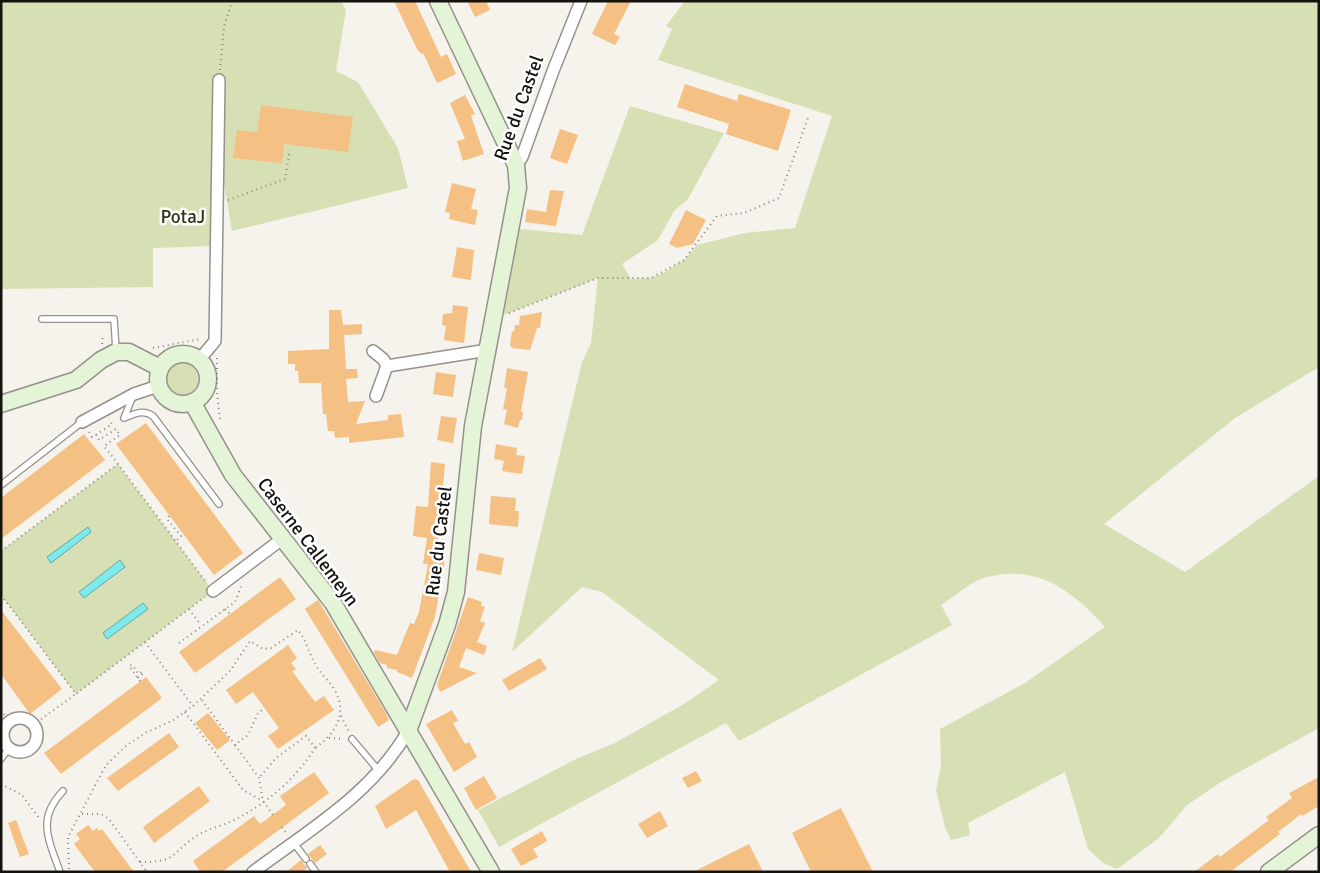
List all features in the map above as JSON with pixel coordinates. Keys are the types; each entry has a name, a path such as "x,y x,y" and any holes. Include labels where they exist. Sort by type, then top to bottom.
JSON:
{"street":[{"path":"438,1 516,165"},
{"name":"Rue du Castel","path":"408,731 447,625 456,592 473,426 518,188 516,165 522,157 553,70 581,1"},
{"path":"199,360 215,341 218,80"},
{"path":"1,404 64,385 109,349 129,352 160,368"},
{"path":"387,366 488,350"},
{"path":"373,351 383,359 387,366 376,396"},
{"path":"182,354 199,360 206,373 206,388 201,396 192,402 176,403 169,399 158,386 157,377 160,368 173,356 182,354"},
{"path":"82,422 134,394 158,386"},
{"name":"Caserne Callemeyn","path":"192,402 233,476 333,603 491,872"},
{"path":"213,591 282,539"},
{"path":"24,719 33,725 36,730 36,740 30,749 19,752 9,748 3,735 10,722 24,719"},
{"path":"253,872 350,801 396,752 408,731"},
{"path":"1269,872 1319,835"}],"lane":[{"path":"42,319 114,319 109,349"},
{"path":"134,394 124,418 142,412 147,412 153,416 219,504"},
{"path":"1,485 82,422"},
{"path":"352,739 379,771"},
{"path":"1,759 9,748"},
{"path":"60,872 46,824 48,812 54,800 63,791"},
{"path":"293,842 316,872"}],"path":[{"path":"218,80 224,27 232,1"},
{"path":"495,317 598,278 651,278 684,260 718,216 744,213 779,198 808,118"},
{"path":"217,204 285,179 290,150"},
{"path":"103,334 109,349"},
{"path":"144,348 202,339"},
{"path":"217,357 217,392 220,420"},
{"path":"33,725 213,591 104,446 120,436 116,429 99,440 96,435 92,437 82,422"},
{"path":"1,552 118,464"},
{"path":"169,516 167,519 180,536 176,541"},
{"path":"1,595 76,694"},
{"path":"179,643 235,602"},
{"path":"190,609 201,626"},
{"path":"225,609 230,614"},
{"path":"69,869 68,837 82,814 95,784 106,765 126,746 147,732 172,721 202,700 230,671 250,641 263,649 271,648 298,630 303,636 318,669 335,690 339,702 340,715 336,728 329,738 315,748 299,771 263,801 236,819 198,836 169,859 160,862 140,862"},
{"path":"145,642 194,706"},
{"path":"138,678 144,671 139,674 132,664 129,666 140,681"},
{"path":"202,700 259,778 263,801"},
{"path":"235,745 248,735 258,713 265,708"},
{"path":"1,710 10,722"},
{"path":"185,712 243,790 263,801 273,815"},
{"path":"329,738 352,739 340,715"},
{"path":"259,778 276,758 306,736 315,748"},
{"path":"1,784 22,795 35,814 46,824"},
{"path":"82,814 101,814 108,819 147,872"}],"green space":[{"name":"PotaJ","path":"1,1 341,1 346,10 336,71 358,82 398,148 408,188 232,231 212,113 212,246 153,248 153,287 1,289"},
{"path":"685,1 1319,1 1319,367 1235,418 1104,524 1185,572 1319,476 1319,728 1221,782 1187,805 1159,838 1117,869 1103,863 1088,849 1065,772 968,823 970,835 951,840 945,827 936,790 941,766 940,729 1025,683 1105,627 1066,591 1036,577 1020,574 1003,574 984,578 973,583 941,605 952,625 739,741 726,723 499,847 478,810 576,759 615,743 684,704 719,680 602,592 582,587 512,652 582,362 591,343 598,278 504,315 519,229 582,235 630,106 724,133 688,199 674,211 658,240 622,264 631,279 651,278 665,272 684,260 697,245 745,233 795,228 832,116 658,60 672,29 666,26"},
{"path":"182,363 188,364 193,368 197,373 197,385 193,390 188,394 182,395 176,394 171,390 167,385 166,379 167,373 171,368 176,364"},
{"path":"118,464 213,591 76,694 1,595 1,551"}],"water":[{"path":"88,527 91,532 51,563 47,557"},
{"path":"120,560 125,567 84,598 79,592"},
{"path":"143,603 148,609 107,639 103,633"}],"building":[{"path":"394,1 415,1 441,57 447,54 456,74 437,83 423,53 421,54 417,49"},
{"path":"467,1 486,1 490,10 475,17"},
{"path":"608,1 631,1 614,34 620,37 615,45 592,34"},
{"path":"685,84 737,101 739,94 791,110 778,151 726,134 729,124 677,107"},
{"path":"465,95 475,114 471,116 484,154 463,161 457,141 465,139 450,103"},
{"path":"261,105 353,117 348,152 284,144 282,163 233,158 237,130 257,132"},
{"path":"560,129 578,135 567,164 550,158"},
{"path":"452,183 476,189 471,209 478,210 475,225 449,219 450,213 445,212"},
{"path":"550,190 564,191 556,226 525,222 527,209 546,212"},
{"path":"686,210 706,220 693,244 677,248 669,244"},
{"path":"457,247 474,250 471,280 452,277"},
{"path":"453,305 468,307 464,343 444,340 446,326 442,325 443,314 452,313"},
{"path":"329,310 341,310 343,325 362,324 362,334 344,335 346,369 357,369 358,378 346,379 348,402 365,401 356,424 388,420 388,415 401,414 404,437 349,443 349,437 335,438 334,431 328,431 326,414 323,414 321,383 299,383 295,364 288,364 288,351 329,349"},
{"path":"542,312 540,328 537,328 530,350 512,348 510,345 512,331 514,332 515,325 519,325 520,316"},
{"path":"507,368 528,372 521,411 523,412 522,420 520,420 518,428 504,424 507,410 503,409 507,388 504,388"},
{"path":"436,372 456,375 453,397 433,394"},
{"path":"441,416 457,418 453,443 437,440"},
{"path":"146,423 243,553 214,575 116,444"},
{"path":"84,434 105,460 1,539 1,498"},
{"path":"496,444 517,448 516,455 525,456 522,474 502,471 504,461 494,459"},
{"path":"431,462 445,464 437,553 446,554 435,617 412,678 397,672 397,670 387,668 387,665 380,663 374,653 375,650 397,655 410,623 414,624 419,612 428,564 423,564 427,538 413,536 416,506 428,507"},
{"path":"491,496 516,498 515,511 519,511 518,527 489,524"},
{"path":"479,553 504,558 501,575 476,570"},
{"path":"280,577 296,599 195,673 179,652"},
{"path":"468,597 482,602 481,606 485,607 480,621 485,623 477,642 487,646 484,655 466,648 459,667 477,673 440,692 437,685"},
{"path":"318,600 386,713 389,720 378,727 305,609"},
{"path":"1,610 62,689 30,714 1,674"},
{"path":"288,645 297,658 291,663 296,669 292,671 315,702 324,696 334,710 278,749 268,736 279,728 253,692 236,704 226,690"},
{"path":"540,658 547,669 509,691 502,680"},
{"path":"146,677 162,698 61,774 44,753"},
{"path":"452,710 458,721 453,723 465,744 469,742 477,757 454,772 426,724"},
{"path":"208,713 230,740 217,750 195,723"},
{"path":"169,733 179,747 118,791 107,778"},
{"path":"696,771 702,781 688,788 682,778"},
{"path":"314,772 329,793 222,872 200,872 193,861 254,816 260,824 286,805 280,796"},
{"path":"484,776 497,798 476,810 464,788"},
{"path":"1319,777 1319,806 1302,816 1301,814 1278,832 1280,834 1230,872 1194,872 1218,854 1220,857 1269,820 1266,817 1292,798 1289,793"},
{"path":"414,779 418,780 471,872 450,872 416,810 386,829 375,806"},
{"path":"199,786 210,801 154,843 143,827"},
{"path":"841,808 873,872 811,872 792,833"},
{"path":"660,811 668,826 647,838 638,824"},
{"path":"16,820 29,854 20,857 8,823"},
{"path":"88,825 93,831 97,828 99,831 102,829 134,872 95,872 74,844 80,839 76,834"},
{"path":"542,831 547,841 533,849 538,857 521,866 511,849"},
{"path":"749,844 763,872 693,872"},
{"path":"320,845 327,854 315,863 308,854"},
{"path":"301,860 307,868 302,872 286,872"}]}
